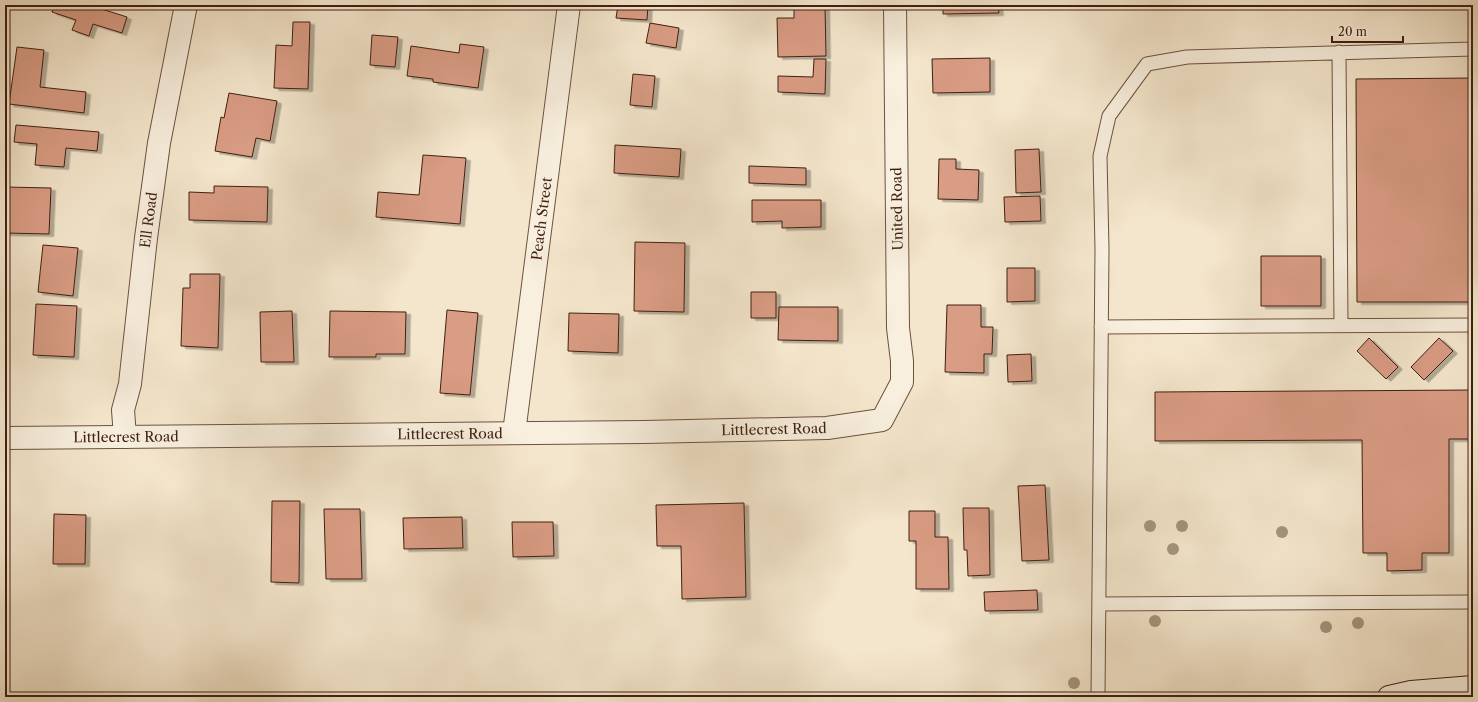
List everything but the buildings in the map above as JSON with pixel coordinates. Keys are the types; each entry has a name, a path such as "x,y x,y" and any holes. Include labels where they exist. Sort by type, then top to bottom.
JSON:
{"street":[{"name":"Ell Road","path":"125,437 123,410 130,384 146,238 159,143 186,5"},
{"name":"Peach Street","path":"514,433 569,5"},
{"name":"United Road","path":"888,410 902,382 902,361 898,328 895,5"},
{"name":"Littlecrest Road","path":"5,438 644,432 827,428 882,420 888,410"},
{"path":"1389,697 1411,692 1473,687"}],"lane":[{"path":"1098,697 1101,327 1100,156 1109,116 1147,64 1187,57 1473,48"},
{"path":"1339,52 1341,326"},
{"path":"1101,327 1473,325"},
{"path":"1099,604 1473,602"}]}
